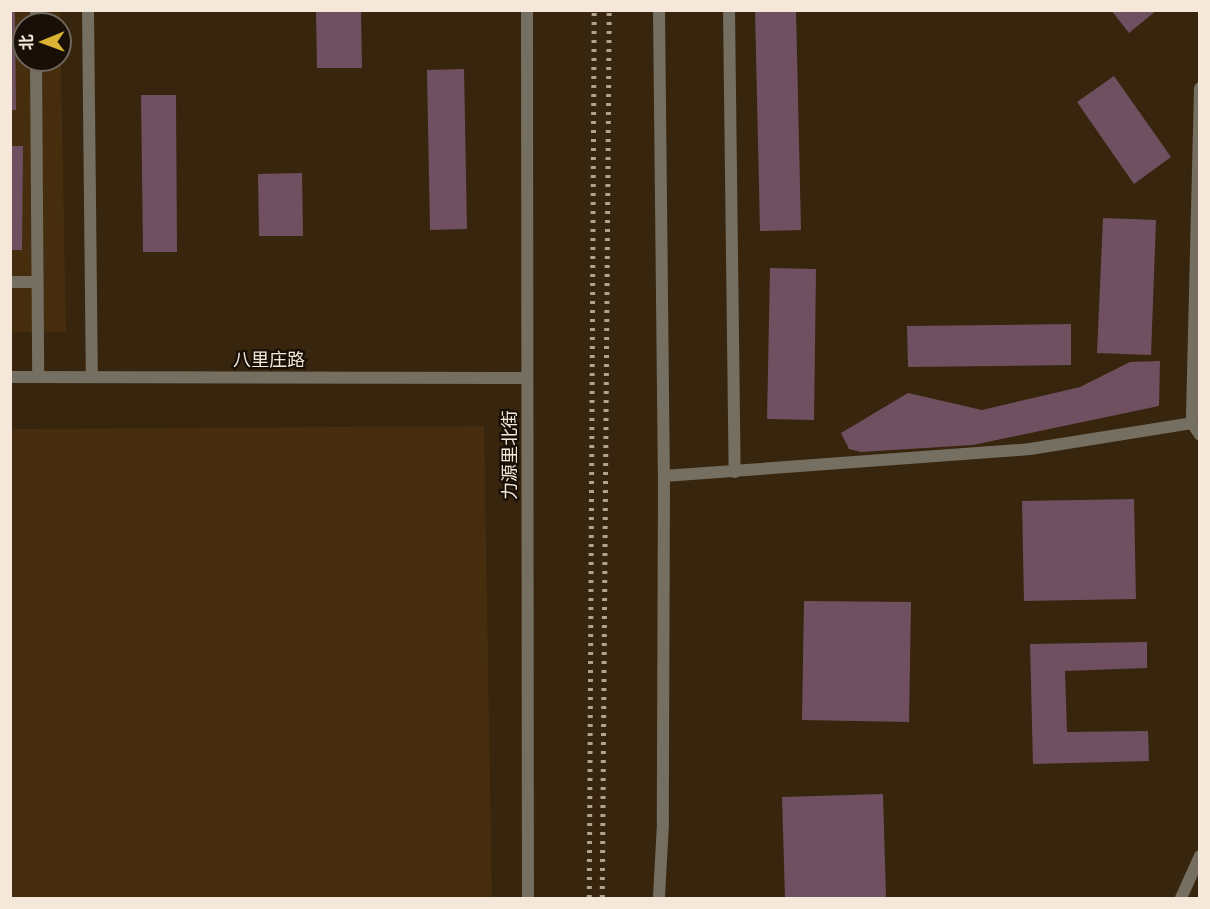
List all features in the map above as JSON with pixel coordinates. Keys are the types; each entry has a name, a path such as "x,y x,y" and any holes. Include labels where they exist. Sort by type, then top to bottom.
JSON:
{"street":[{"path":"88,10 92,376"},
{"name":"力源里北街","path":"527,10 528,898"},
{"path":"659,10 664,476 663,823 659,898"},
{"path":"729,10 735,472"},
{"path":"36,72 38,377"},
{"path":"1200,88 1192,423 1200,435"},
{"path":"10,282 37,282"},
{"name":"八里庄路","path":"10,377 527,378"},
{"path":"664,476 1030,449 1192,423"},
{"path":"1181,898 1200,856"}],"shaded area":[{"path":"11,11 60,11 12,12 12,72 61,72 66,332 11,332"},
{"path":"484,426 492,898 11,898 11,429"}],"building":[{"path":"10,10 15,10 12,12 12,72 16,72 16,110 10,110"},
{"path":"316,10 361,10 362,68 317,68"},
{"path":"755,10 796,10 801,230 760,231"},
{"path":"1111,10 1157,10 1129,33"},
{"path":"464,69 467,229 430,230 427,70"},
{"path":"1114,76 1171,157 1134,184 1077,102"},
{"path":"141,95 176,95 177,252 143,252"},
{"path":"10,146 23,146 22,250 10,250"},
{"path":"302,173 303,236 259,236 258,174"},
{"path":"1103,218 1156,220 1151,355 1097,353"},
{"path":"770,268 816,269 814,420 767,419"},
{"path":"1071,324 1071,365 908,367 907,326"},
{"path":"1160,361 1159,406 973,445 861,452 849,449 841,433 908,393 982,410 1080,387 1130,362"},
{"path":"1134,499 1136,599 1024,601 1022,501"},
{"path":"804,601 911,602 909,722 802,720"},
{"path":"1147,642 1147,668 1065,671 1067,732 1148,731 1149,761 1033,764 1030,644"},
{"path":"883,794 886,898 785,898 782,797"}],"railway":[{"path":"589,898 594,10"},
{"path":"602,898 609,10"}]}
